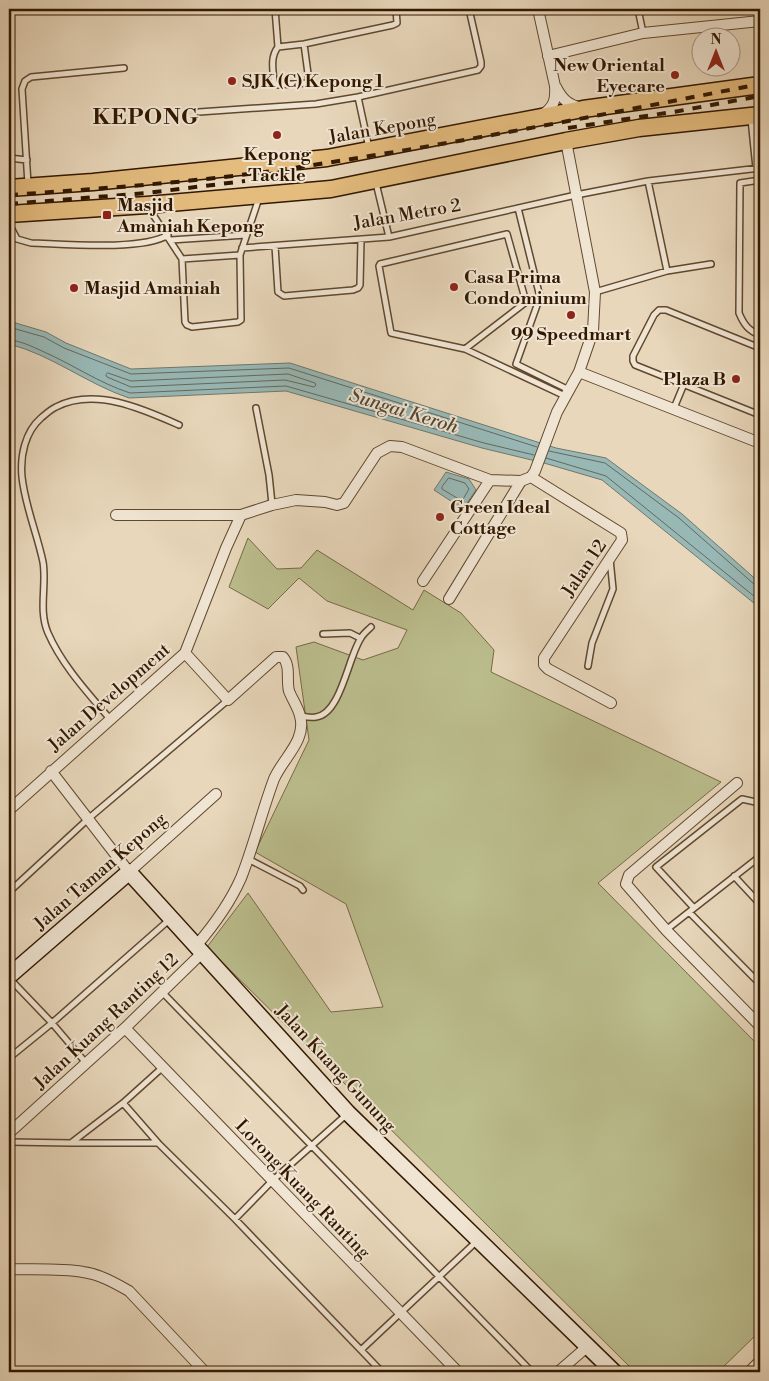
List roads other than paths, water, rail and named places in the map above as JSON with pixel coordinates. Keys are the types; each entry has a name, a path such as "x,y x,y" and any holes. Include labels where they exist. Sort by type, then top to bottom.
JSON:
{"main road":[{"name":"Jalan Kepong","path":"9,188 102,181 327,158 583,108 756,84"},
{"path":"9,214 147,205 330,189 638,128 755,116"}],"street":[{"path":"538,9 556,98 554,105 538,118"},
{"path":"548,56 643,33 760,21"},
{"path":"555,86 565,101 573,106 583,108"},
{"path":"449,599 529,476 557,412 579,372 593,331 595,292 566,141"},
{"path":"579,372 760,443"},
{"path":"116,516 241,515 296,500 326,502 337,505 344,503 377,453 390,446 402,448 490,480 529,476"},
{"name":"Jalan 12","path":"529,476 621,533 622,540 544,658 544,665 548,670 611,703"},
{"path":"424,582 490,480"},
{"name":"Jalan Development","path":"9,810 185,653 241,515"},
{"path":"185,653 228,700 276,657 283,657 287,662 289,690 301,716"},
{"name":"Jalan Kuang Ranting 12","path":"9,1133 125,1028 162,992 200,949 229,901 248,859 274,778 302,732 301,716"},
{"name":"Jalan Kuang Gunung","path":"51,771 129,872 348,1113 614,1372"},
{"path":"737,783 629,875 626,884 666,930 760,1026"},
{"name":"Jalan Taman Kepong","path":"9,977 216,794"},
{"name":"Lorong Kuang Ranting","path":"125,1028 458,1372"},
{"path":"9,1269 83,1272 104,1278 116,1284 129,1291 206,1372"},
{"path":"558,1372 588,1346"},
{"path":"749,1372 760,1361"}],"lane":[{"path":"276,9 278,46 273,57 274,82 279,85 308,83 304,44"},
{"path":"278,46 304,44 393,25 398,23 396,9"},
{"path":"199,112 316,104 358,97 478,70 481,62 469,9"},
{"path":"638,9 643,33"},
{"path":"29,186 22,88 25,81 31,77 124,68"},
{"path":"358,97 370,151"},
{"path":"755,116 758,168"},
{"path":"9,158 27,160"},
{"name":"Jalan Metro 2","path":"242,248 389,237 576,194 648,181 758,168"},
{"path":"375,180 389,237"},
{"path":"760,180 740,183 739,295 739,313 743,322 750,331 760,335"},
{"path":"648,181 667,271"},
{"path":"147,205 182,259 186,322 187,325 192,326 238,322 241,320 240,255 260,196"},
{"path":"518,208 540,297 516,364 567,393"},
{"path":"9,224 18,239 32,243 125,245 169,238 246,235"},
{"path":"465,349 526,302 508,234 380,264 391,333 465,349 567,393"},
{"path":"275,246 278,292 284,296 354,290 358,288 360,284 360,240"},
{"path":"182,259 240,255"},
{"path":"595,292 667,271 711,264"},
{"path":"760,348 666,310 659,310 654,315 633,356 635,365 760,415"},
{"path":"674,408 684,384"},
{"path":"110,719 69,669 48,632 43,610 43,563 22,476 23,446 34,424 55,407 71,401 88,398 150,412 179,425"},
{"path":"256,408 270,474 272,505"},
{"path":"588,666 592,643 613,589 610,558"},
{"path":"301,716 318,717 325,713 340,695 346,672 360,638 371,627"},
{"path":"323,634 350,633 360,638"},
{"path":"9,892 88,819 228,700"},
{"path":"694,908 656,867 742,799 760,803"},
{"path":"666,930 734,876 758,858 760,859"},
{"path":"248,859 300,886 302,890"},
{"path":"734,876 760,904"},
{"path":"689,912 760,984"},
{"path":"9,1058 52,1023 171,918"},
{"path":"9,977 86,1062"},
{"path":"162,992 532,1372"},
{"path":"71,1143 122,1103 163,1067"},
{"path":"122,1103 158,1143 235,1219 382,1372"},
{"path":"235,1219 272,1181 348,1113"},
{"path":"9,1142 158,1143"},
{"path":"361,1350 479,1239"}],"water":[{"name":"Sungai Keroh","path":"9,321 46,332 66,343 131,369 290,363 556,448 606,458 682,514 760,583 760,608 602,480 482,448 286,391 129,398 40,355 9,344"},
{"path":"446,472 469,479 476,490 463,509 434,490"}],"railway":[{"path":"9,195 123,187 275,171 481,137 760,84"},
{"path":"568,128 760,96"},
{"path":"9,204 147,193 245,181"}],"place":[{"name":"New Oriental Eyecare","path":"675,75"},
{"name":"SJK (C) Kepong 1","path":"232,81"},
{"name":"Kepong Tackle","path":"277,135"},
{"name":"Masjid Amaniah Kepong","path":"107,215"},
{"name":"Casa Prima Condominium","path":"454,287"},
{"name":"Masjid Amaniah","path":"74,288"},
{"name":"99 Speedmart","path":"571,315"},
{"name":"Plaza B","path":"736,379"},
{"name":"Green Ideal Cottage","path":"440,517"}],"district":[{"name":"KEPONG","path":"146,116"}]}
